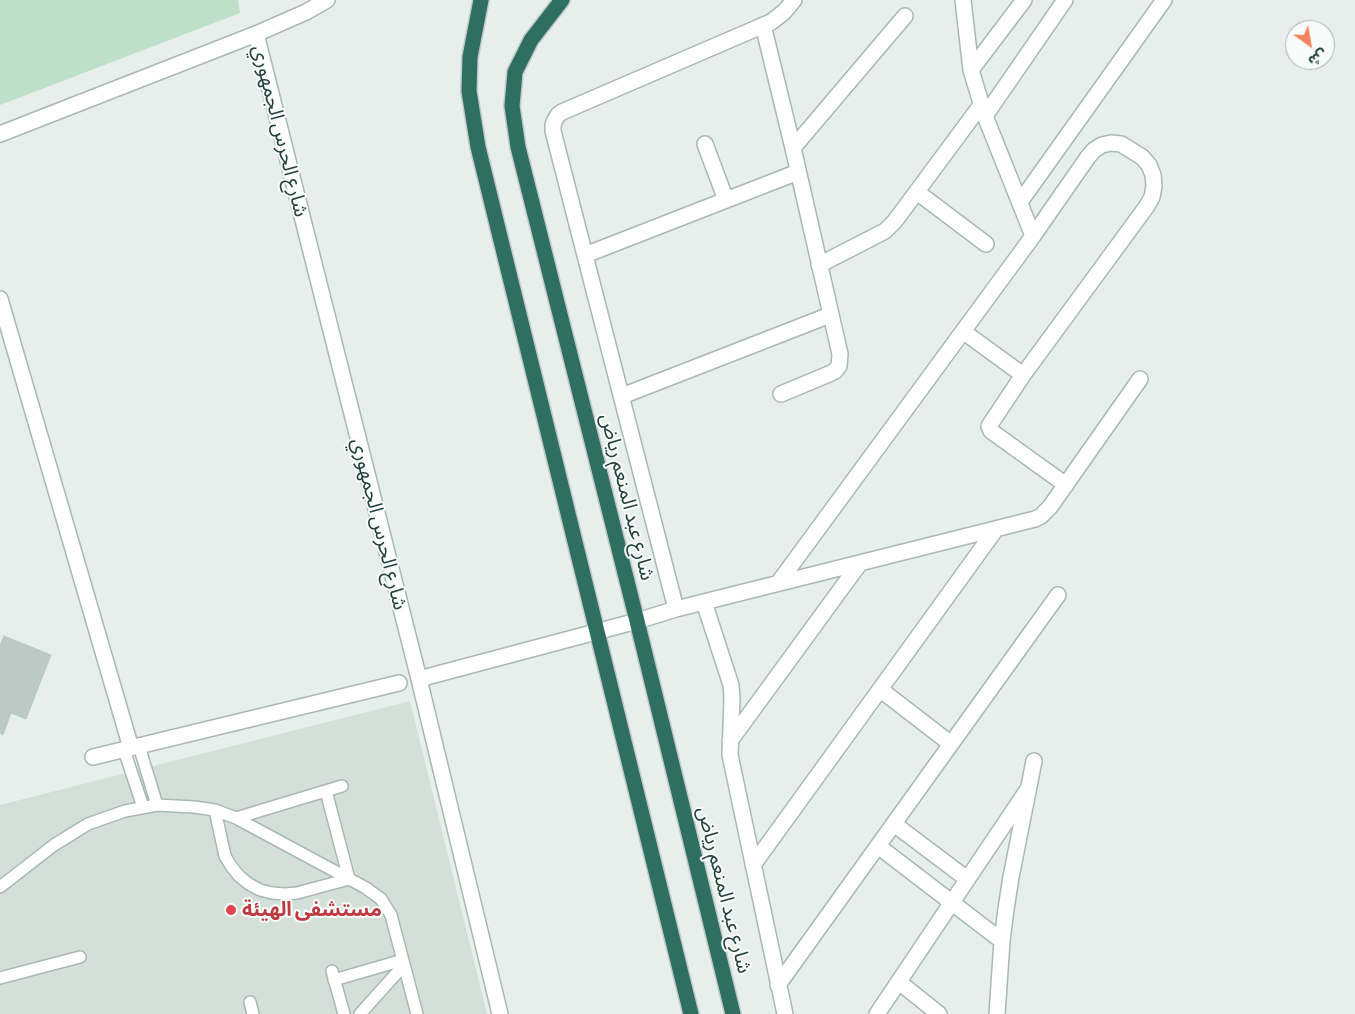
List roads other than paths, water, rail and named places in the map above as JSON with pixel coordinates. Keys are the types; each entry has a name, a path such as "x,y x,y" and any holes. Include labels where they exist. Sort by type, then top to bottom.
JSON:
{"highway":[{"path":"481,0 470,57 469,91 478,146 691,1014"},
{"name":"شارع عبد المنعم رياض","path":"562,0 531,40 515,72 512,106 518,147 638,621 733,1014"}],"street":[{"path":"0,134 256,34 306,12 327,0"},
{"path":"676,609 553,125 558,115 771,22 784,12 794,0"},
{"path":"963,0 971,70 983,111 1033,236"},
{"path":"971,70 1024,0"},
{"path":"819,265 885,231 895,222 983,111 1065,0"},
{"path":"1020,202 1164,0"},
{"path":"793,148 905,16"},
{"path":"763,25 840,354 839,366 829,374 781,394"},
{"name":"شارع الحرس الجمهوري","path":"256,34 419,680 500,1014"},
{"path":"780,582 964,332 1088,157 1102,145 1111,143 1121,144 1142,157 1149,165 1153,175 1152,197 990,423 991,431 1066,485"},
{"path":"705,144 726,200"},
{"path":"586,255 798,172"},
{"path":"917,192 986,244"},
{"path":"0,299 131,748"},
{"path":"622,396 830,315"},
{"path":"964,332 1023,375"},
{"path":"419,680 676,609 1036,519 1050,507 1140,379"},
{"path":"754,865 996,529"},
{"path":"730,741 860,563"},
{"path":"778,985 1058,595"},
{"path":"704,602 731,685 730,741 732,767 785,1014"},
{"path":"93,757 399,683"},
{"path":"880,690 951,744"},
{"path":"996,1014 1002,941 1011,877 1034,761"},
{"path":"877,1014 1028,789"},
{"path":"894,824 967,879"},
{"path":"878,846 1002,941"},
{"path":"898,982 939,1014"}],"lane":[{"path":"131,748 157,805"},
{"path":"131,748 143,808"},
{"path":"236,818 342,786"},
{"path":"326,791 349,879"},
{"path":"0,887 54,845 88,824 125,811 157,805 215,810 236,818 349,879 381,899 391,915 417,1014"},
{"path":"215,810 225,856 239,876 260,890 272,893 297,893 349,879"},
{"path":"0,978 80,957"},
{"path":"344,1014 333,976 403,962"},
{"path":"360,1014 403,962"}],"place":[{"name":"مستشفى الهيئة","path":"231,910"}]}
